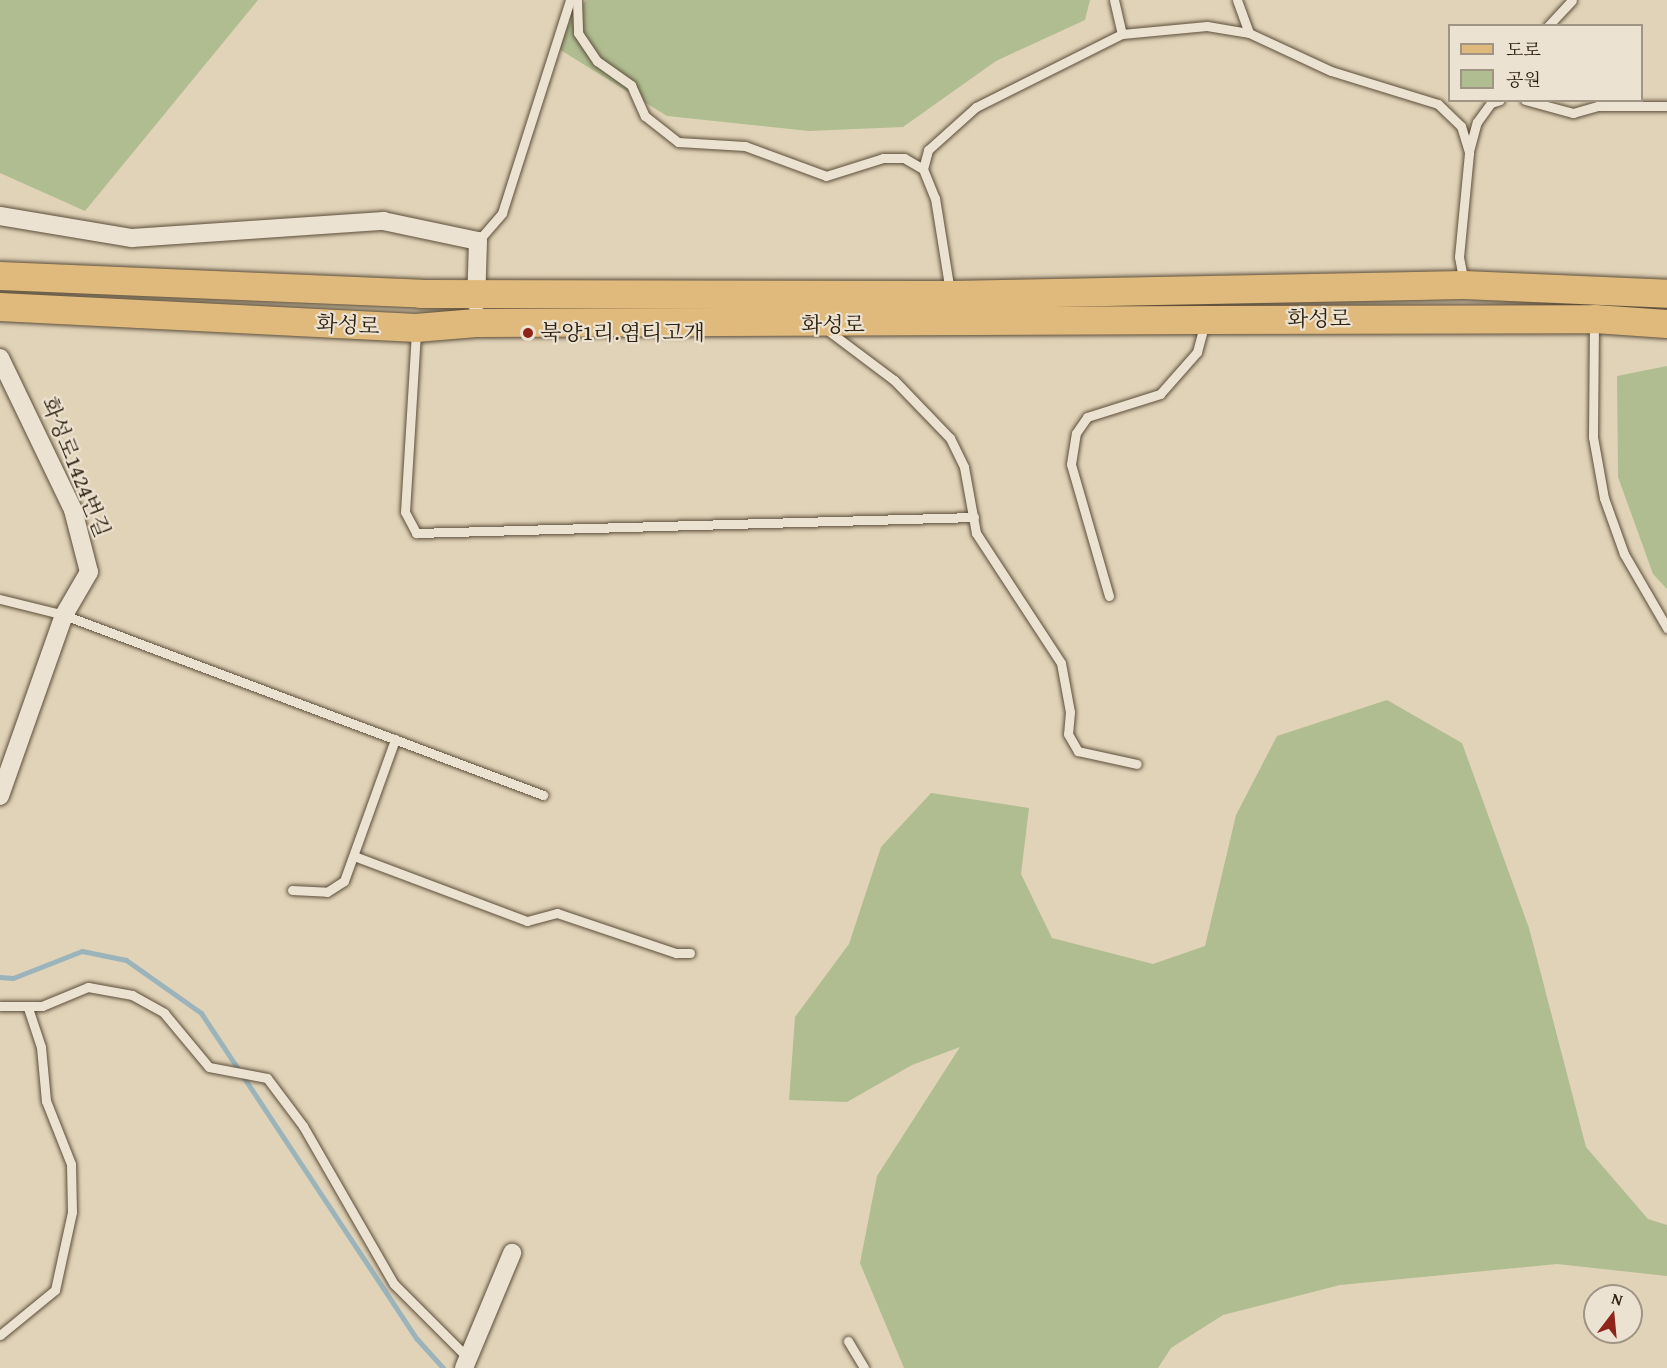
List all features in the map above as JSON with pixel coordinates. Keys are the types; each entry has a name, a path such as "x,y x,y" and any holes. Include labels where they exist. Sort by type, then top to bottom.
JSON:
{"main road":[{"name":"화성로","path":"0,276 477,294 951,295 1464,285 1667,294"},
{"name":"화성로","path":"0,307 416,328 476,323 822,325 1205,320 1594,319 1667,324"}],"street":[{"path":"0,216 132,238 382,220 478,241 476,323"},
{"name":"화성로1424번길","path":"0,358 83,536 87,579 64,615 0,796"},
{"path":"466,1363 512,1253"}],"lane":[{"path":"478,241 502,213 570,0"},
{"path":"577,0 578,33 597,61 631,86 645,116 678,142 745,146 826,176 883,158 904,158 923,169"},
{"path":"1114,0 1122,34"},
{"path":"1238,0 1249,33"},
{"path":"1550,24 1572,0"},
{"path":"951,295 935,198 923,169 928,150 976,107 1122,34 1207,26 1249,33 1331,71 1438,104 1461,126 1469,153"},
{"path":"1464,285 1459,257 1469,153 1477,122 1494,102"},
{"path":"1533,102 1573,112 1598,106 1667,106"},
{"path":"1594,319 1593,437 1604,498 1624,554 1667,628"},
{"path":"1109,597 1071,464 1076,433 1087,417 1160,394 1197,352 1205,320"},
{"path":"822,325 894,380 950,438 964,467 974,518 992,564 1061,663 1068,684 1068,734 1078,751 1137,764"},
{"path":"416,328 405,512 416,533 974,518"},
{"path":"0,599 64,615 543,795"},
{"path":"292,890 336,890 354,856 395,739"},
{"path":"354,856 527,921 557,913 690,953"},
{"path":"0,1006 28,1008 88,987 132,995 164,1013 209,1067 233,1075 255,1075 276,1087 303,1126 407,1303 466,1363"},
{"path":"0,1335 55,1290 72,1212 71,1164 46,1101 41,1047 28,1008"},
{"path":"848,1341 864,1368"}],"green space":[{"path":"0,0 258,0 85,211 0,173"},
{"path":"586,0 1090,0 1085,20 996,61 903,127 809,131 667,116 554,46"},
{"path":"1667,366 1667,589 1653,574 1618,477 1617,376"},
{"path":"1387,700 1462,743 1529,928 1586,1147 1648,1219 1667,1225 1667,1276 1557,1264 1340,1285 1223,1315 1171,1348 1158,1368 904,1368 860,1263 877,1176 960,1047 912,1065 847,1102 789,1100 795,1017 849,944 881,847 931,793 1029,808 1021,874 1052,938 1153,964 1205,946 1236,815 1277,736"}],"waterway":[{"path":"0,977 13,978 82,951 126,960 201,1013 417,1339 443,1368"}],"place":[{"name":"북양1리.염티고개","path":"528,333"}]}
